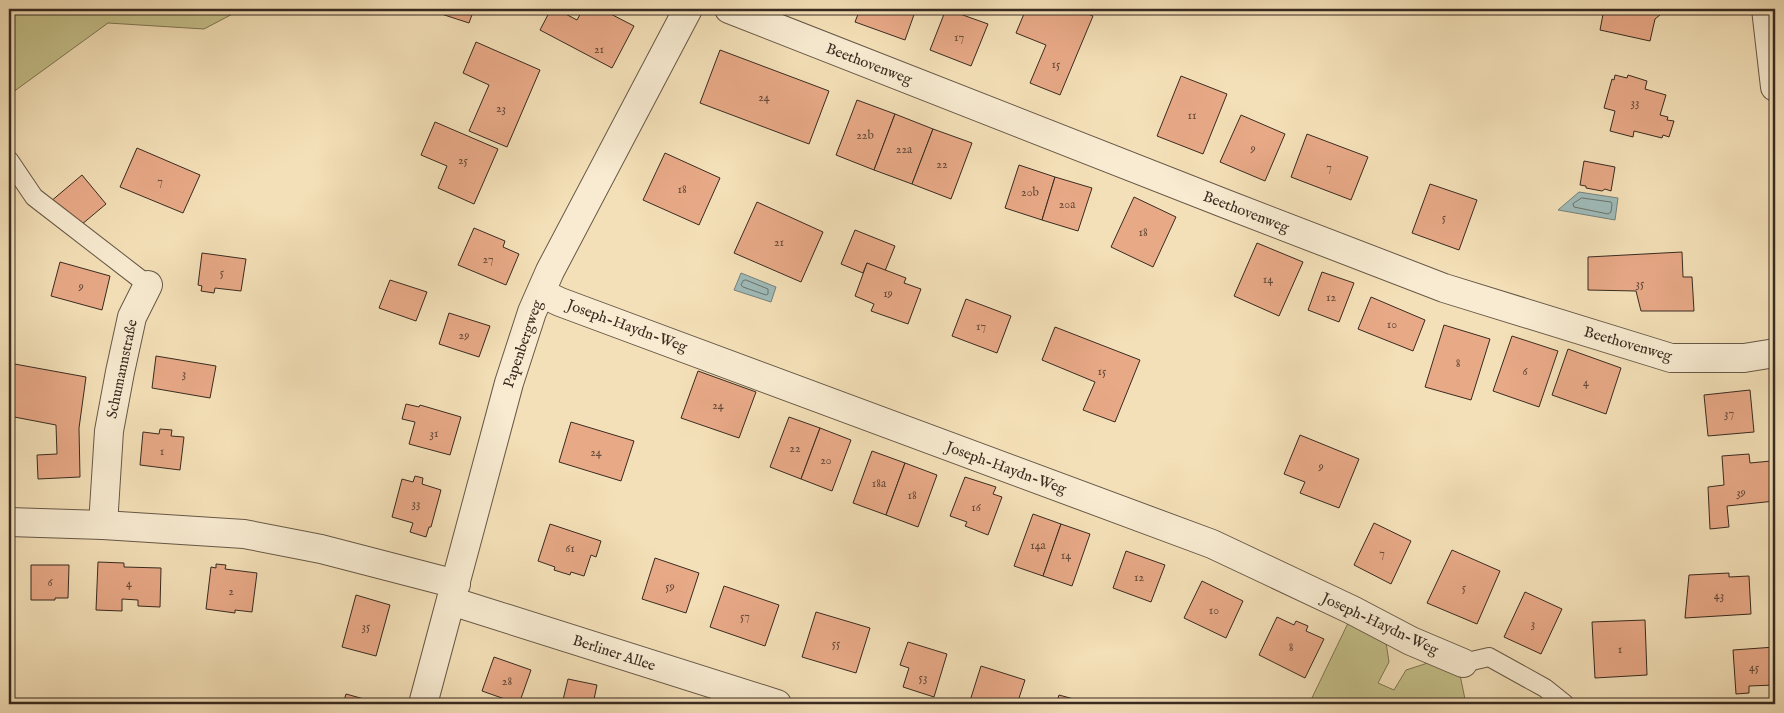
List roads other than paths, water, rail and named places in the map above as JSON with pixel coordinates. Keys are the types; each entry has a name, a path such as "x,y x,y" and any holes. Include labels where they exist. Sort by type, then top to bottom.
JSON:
{"street":[{"name":"Papenbergweg","path":"423,704 509,383 532,312 550,271 688,9"},
{"name":"Beethovenweg","path":"729,9 1444,288 1671,358 1744,358 1775,353"},
{"path":"1766,9 1775,87"},
{"name":"Schumannstraße","path":"103,525 109,431 118,382 132,317 148,285"},
{"name":"Joseph-Haydn-Weg","path":"541,293 560,302 1212,544 1352,610 1411,641 1463,663"},
{"path":"9,522 103,525 244,534 321,550 454,592"},
{"name":"Berliner Allee","path":"454,592 777,704"}],"lane":[{"name":"Schumannstraße","path":"9,160 34,197 148,285"},
{"path":"1463,663 1489,657 1545,688 1566,704"}],"water":[{"path":"1579,192 1618,198 1615,220 1558,210"},
{"path":"741,273 776,287 771,302 734,290"}]}
